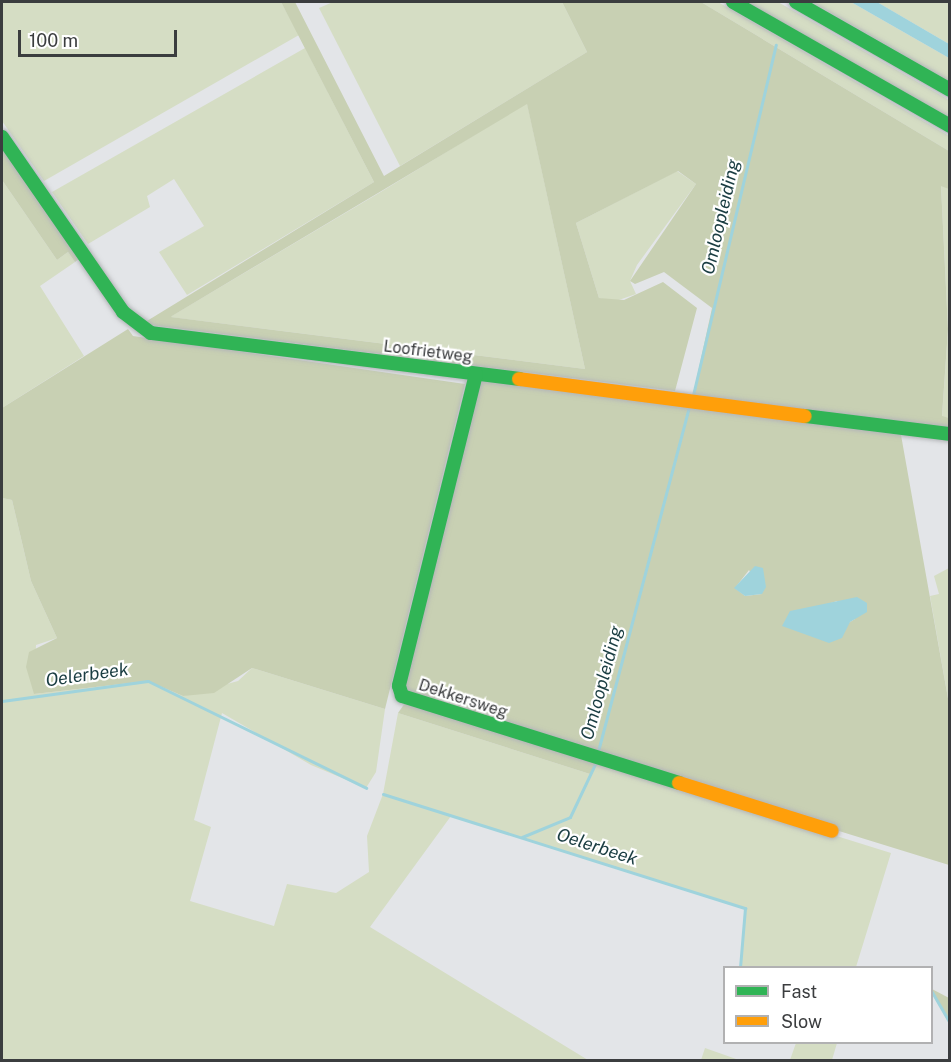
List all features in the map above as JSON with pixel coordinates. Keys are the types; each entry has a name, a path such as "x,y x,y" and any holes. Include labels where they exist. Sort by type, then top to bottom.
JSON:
{"main road":[{"path":"733,2 950,126"},
{"path":"796,2 950,90"},
{"name":"Loofrietweg","path":"2,137 123,312 143,331 950,434"},
{"name":"Dekkersweg","path":"476,374 399,686 402,696 832,831"}],"green space":[{"path":"2,2 281,2 299,35 44,181 2,121"},
{"path":"281,2 295,2 384,176 587,52 562,2 701,2 949,151 949,189 941,186 948,329 942,416 949,418 949,429 693,395 712,308 664,272 635,284 630,281 696,184 678,171 576,223 599,298 624,300 663,282 697,308 675,391 142,324 374,182","holes":["527,104 585,369 171,317"]},
{"path":"333,2 562,2 587,52 400,166 319,8"},
{"path":"701,2 718,2 949,136 949,151"},
{"path":"746,2 778,2 949,100 949,119"},
{"path":"812,2 851,2 949,58 949,81"},
{"path":"877,2 949,2 949,44 894,12"},
{"path":"305,48 374,182 187,295 159,252 204,226 174,179 147,196 150,207 88,244 52,192"},
{"path":"527,103 585,369 170,317 379,193"},
{"path":"2,147 80,258 75,262 68,252 57,260 2,180"},
{"path":"677,171 696,184 637,265 630,281 636,294 613,302 599,298 576,223"},
{"path":"2,180 57,260 68,252 75,262 40,286 84,356 2,408"},
{"path":"941,185 950,189 949,418 942,417 948,329"},
{"path":"128,329 133,336 465,384 385,709 252,668 214,693 183,696 148,681 34,694 26,667 29,652 57,638 31,581 12,500 2,498 2,408"},
{"path":"479,378 901,435 949,704 949,865 415,700 402,684","holes":["749,570 762,594 745,596 735,588","837,601 855,619 821,639 813,634 819,607"]},
{"path":"2,498 12,500 31,581 57,638 36,645 34,694 148,681 183,696 238,681 252,668 385,709 376,772 366,788 311,765 222,713 194,820 211,827 190,901 274,926 287,884 336,893 369,872 367,836 383,794 398,713 590,774 596,762 619,768 891,853 856,966 740,966 745,908 451,816 370,927 588,1060 2,1060"},
{"path":"949,568 949,704 930,596 939,594 934,576"},
{"path":"405,703 596,762 590,774 398,713"},
{"path":"933,990 949,998 949,1023 933,994"},
{"path":"795,1044 837,1044 832,1060 790,1060"},
{"path":"705,1048 739,1060 701,1060"}],"water":[{"path":"851,2 877,2 949,44 949,58"},
{"path":"755,566 763,568 766,587 762,594 745,596 734,588"},
{"path":"857,597 867,603 867,612 850,622 842,638 829,643 782,626 790,611"}],"waterway":[{"name":"Omloopleiding","path":"693,395 776,45"},
{"name":"Omloopleiding","path":"597,755 689,408"},
{"name":"Oelerbeek","path":"2,701 148,681 366,788"},
{"name":"Omloopleiding","path":"522,837 570,817 596,762"},
{"name":"Oelerbeek","path":"383,794 745,908 740,966"},
{"name":"Oelerbeek","path":"933,994 950,1023"}],"traffic: fast":[{"path":"733,2 950,126"},
{"path":"796,2 950,90"},
{"path":"2,137 123,312 151,333 519,379"},
{"path":"476,374 399,686 402,696 679,783"},
{"path":"805,416 950,434"}],"traffic: slow":[{"path":"519,379 805,416"},
{"path":"679,783 832,831"}]}
